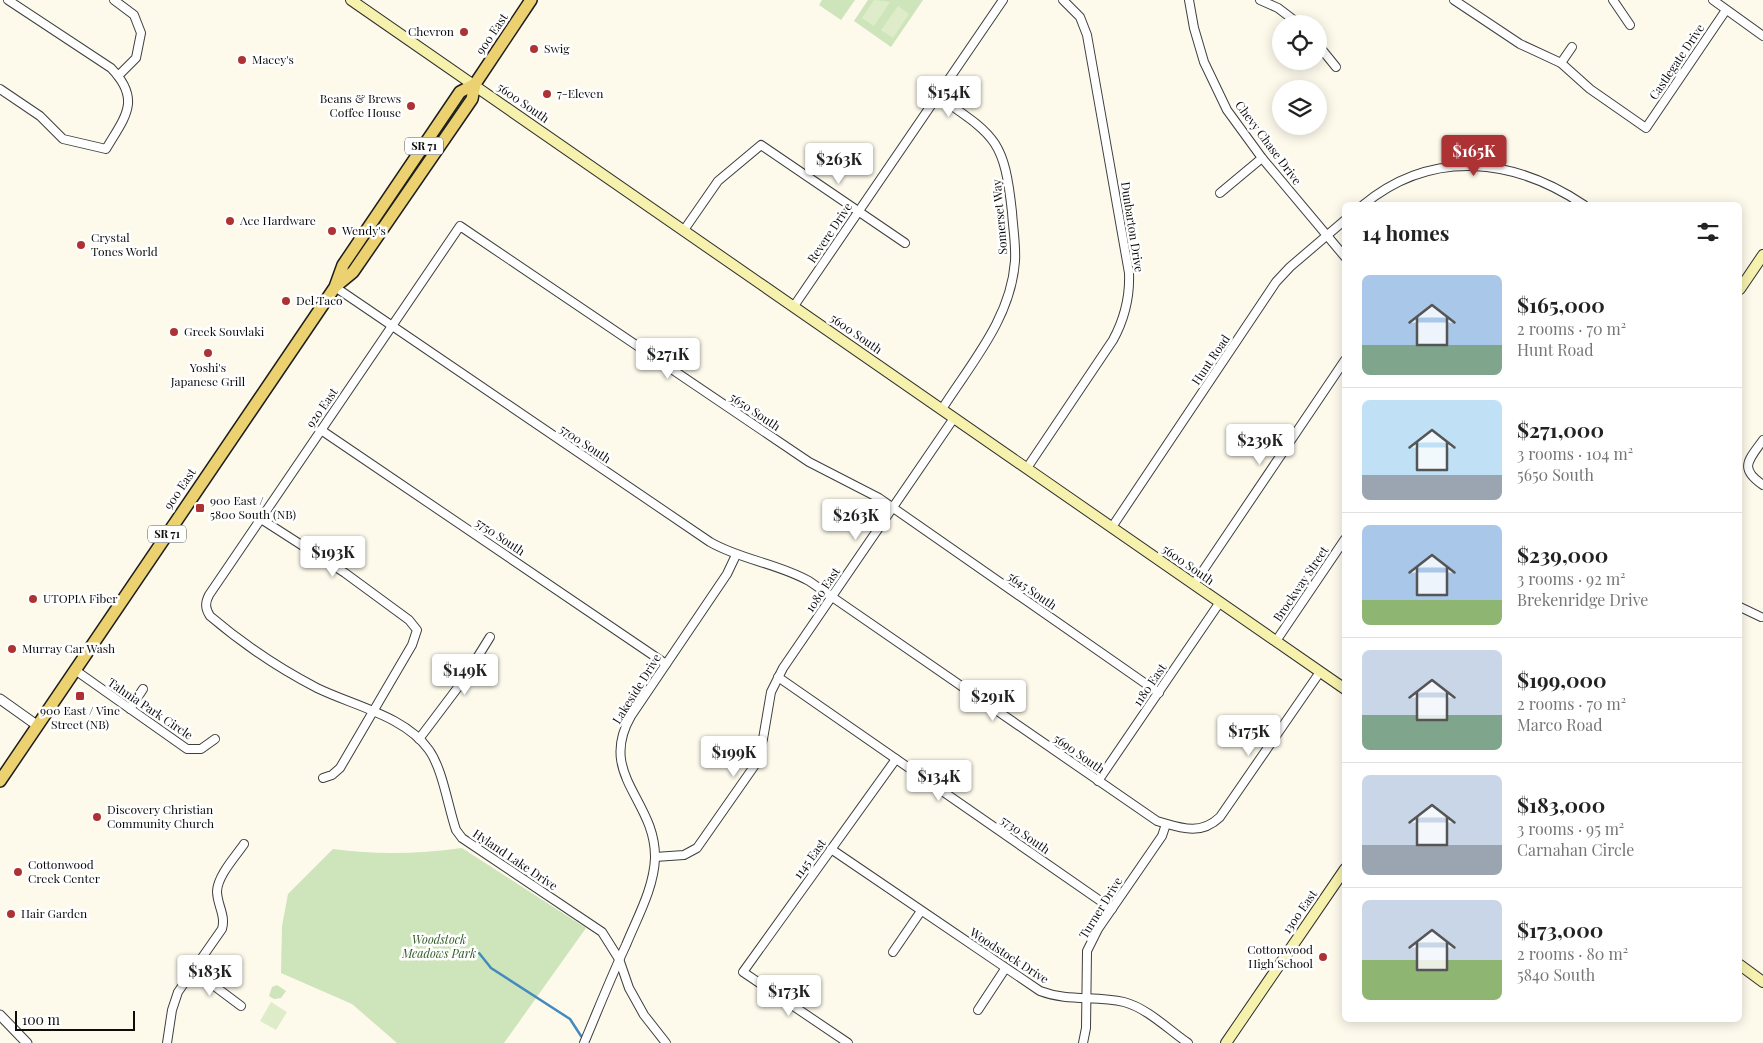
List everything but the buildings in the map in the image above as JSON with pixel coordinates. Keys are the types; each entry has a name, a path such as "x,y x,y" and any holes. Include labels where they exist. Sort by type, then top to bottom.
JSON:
{"main road":[{"name":"5600 South","path":"351,0 1342,687"},
{"name":"900 East","path":"0,781 335,288 343,265 460,92 474,84 531,0"},
{"path":"1742,286 1762,257"},
{"name":"1300 East","path":"1226,1043 1342,873"},
{"path":"1742,966 1763,982"}],"street":[{"path":"0,89 40,116 63,139 106,149 124,121 128,110 127,92 118,76 110,68 8,0"},
{"path":"114,0 134,15 141,33 138,50 131,66 118,76"},
{"name":"Revere Drive","path":"794,306 936,95 1003,0"},
{"name":"Dunbarton Drive","path":"1027,468 1113,340 1123,318 1129,296 1129,273 1087,35 1080,16 1064,0"},
{"name":"Chevy Chase Drive","path":"1189,0 1198,45 1214,86 1237,125 1262,158 1342,254"},
{"path":"1260,0 1278,8 1287,15"},
{"path":"1454,0 1520,44 1561,63 1572,47"},
{"path":"1613,0 1630,25"},
{"path":"1713,0 1763,36"},
{"name":"Castlegate Drive","path":"1561,63 1590,89 1646,128 1726,10"},
{"path":"1327,56 1336,67"},
{"name":"Somerset Way","path":"936,95 981,126 1000,150 1008,173 1015,248 1013,281 1001,317 942,409"},
{"path":"684,230 718,181 761,145 905,242"},
{"path":"1220,193 1262,158"},
{"path":"1367,202 1389,187 1414,176 1442,168 1471,166 1498,168 1523,173 1547,182 1579,202"},
{"name":"Hunt Road","path":"1112,527 1276,282 1290,267 1342,222"},
{"name":"920 East","path":"205,605 209,595 460,226"},
{"name":"5650 South","path":"460,226 809,462 868,491 892,508"},
{"name":"5700 South","path":"335,288 710,542 736,555 794,572 832,597"},
{"path":"1194,584 1342,364"},
{"name":"1080 East","path":"655,857 684,854 697,848 749,776 760,753 767,709 778,677 954,418"},
{"name":"5750 South","path":"321,430 666,664"},
{"path":"1763,440 1747,468 1750,476 1763,485"},
{"name":"5645 South","path":"892,508 1158,693"},
{"path":"261,520 345,573 415,626 416,637 340,768 332,775 323,778"},
{"name":"Brockway Street","path":"1276,641 1342,543"},
{"path":"1337,550 1342,554"},
{"name":"Lakeside Drive","path":"584,1043 650,886 655,857 651,831 645,812 625,778 620,764 619,752 625,725 727,574 736,555"},
{"name":"5690 South","path":"832,597 1150,817 1166,824 1194,830 1213,824 1220,818 1320,672"},
{"name":"1180 East","path":"1098,781 1220,602"},
{"name":"Hyland Lake Drive","path":"205,605 210,616 243,643 282,669 318,688 373,712 400,726 419,739 434,758 456,830 462,838 602,932 619,959 623,974 635,1001 654,1031 666,1043"},
{"path":"1742,608 1761,617"},
{"path":"419,739 462,682 490,638"},
{"name":"Tahnia Park Circle","path":"75,670 187,748 201,749 215,739"},
{"name":"5730 South","path":"778,677 1112,909"},
{"path":"130,709 143,689"},
{"path":"0,699 38,726"},
{"name":"1145 East","path":"848,1043 743,972 896,759"},
{"name":"Turner Drive","path":"1083,1043 1086,1028 1087,951 1098,930 1162,836 1166,824"},
{"path":"167,1043 175,997 222,929 224,918 218,898 218,886 244,844"},
{"name":"Woodstock Drive","path":"831,849 1031,986 1050,995 1072,999 1086,998 1125,1002 1139,1009 1188,1043"},
{"path":"894,952 921,910"},
{"path":"978,1010 1006,968"},
{"path":"193,970 241,1006"},
{"path":"0,1015 23,1042"}],"green space":[{"path":"822,0 855,0 841,20 819,5"},
{"path":"868,0 923,0 891,47 854,21"},
{"path":"874,0 890,2 874,26 862,18"},
{"path":"898,6 909,14 893,38 881,30"},
{"name":"Woodstock Meadows Park","path":"462,848 586,928 504,1043 397,1043 352,1004 281,973 282,926 288,894 333,849 398,853"},
{"path":"277,985 286,991 281,998 274,999 269,996 272,987"},
{"path":"271,1002 287,1012 276,1030 260,1021"}],"waterway":[{"path":"479,953 491,968 570,1019 581,1036"}],"place":[{"name":"Chevron","path":"464,32"},
{"name":"Swig","path":"534,49"},
{"name":"Macey's","path":"242,60"},
{"name":"7-Eleven","path":"547,94"},
{"name":"Beans & Brews Coffee House","path":"411,106"},
{"name":"Ace Hardware","path":"230,221"},
{"name":"Wendy's","path":"332,231"},
{"name":"Crystal Tones World","path":"81,245"},
{"name":"Del Taco","path":"286,301"},
{"name":"Greek Souvlaki","path":"174,332"},
{"name":"Yoshi's Japanese Grill","path":"208,353"},
{"name":"900 East / 5800 South (NB)","path":"200,508"},
{"name":"UTOPIA Fiber","path":"33,599"},
{"name":"Murray Car Wash","path":"12,649"},
{"name":"900 East / Vine Street (NB)","path":"80,696"},
{"name":"Discovery Christian Community Church","path":"97,817"},
{"name":"Cottonwood Creek Center","path":"18,872"},
{"name":"Hair Garden","path":"11,914"},
{"name":"Cottonwood High School","path":"1323,957"}]}
